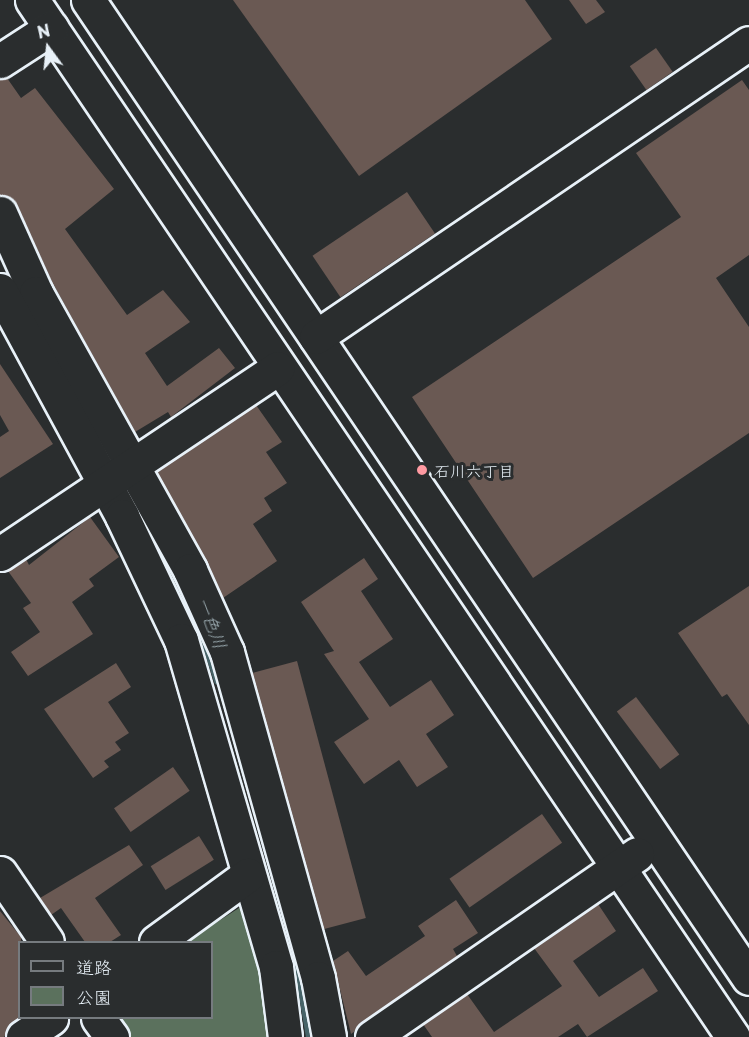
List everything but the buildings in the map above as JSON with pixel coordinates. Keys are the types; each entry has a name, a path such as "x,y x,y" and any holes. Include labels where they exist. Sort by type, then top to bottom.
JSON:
{"street":[{"path":"32,0 278,368 619,866 733,1037"},
{"path":"88,0 749,978"},
{"path":"0,61 51,28"},
{"path":"316,337 749,44"},
{"path":"0,213 118,476 181,640 282,993 285,1037"},
{"path":"0,290 227,652 318,978 329,1037"},
{"path":"0,554 278,368"},
{"path":"372,1037 657,840"},
{"path":"0,873 46,941"},
{"path":"157,941 248,875"},
{"path":"23,1037 48,1019"},
{"path":"99,1019 112,1037"}],"green space":[{"path":"253,899 276,1037 126,1037 114,1019 213,1019 213,941 188,941"}],"waterway":[{"name":"一色川","path":"205,641 218,681"},
{"name":"一色川","path":"298,967 310,1037"}],"place":[{"name":"石川六丁目","path":"422,470"}]}
